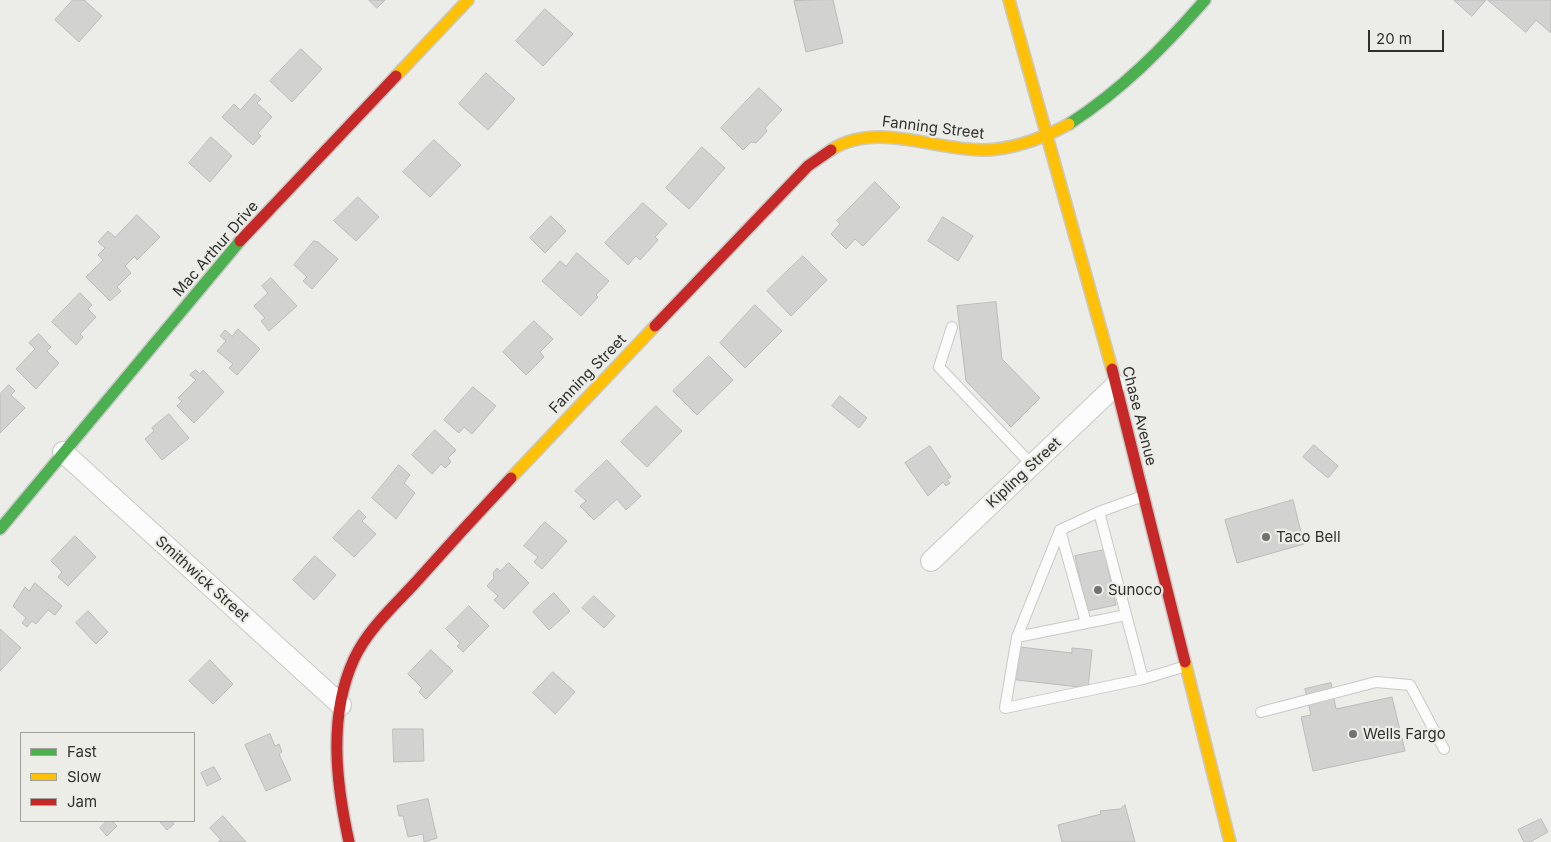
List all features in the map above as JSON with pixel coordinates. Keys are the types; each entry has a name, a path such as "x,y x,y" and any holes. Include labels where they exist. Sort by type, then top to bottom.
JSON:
{"street":[{"name":"Mac Arthur Drive","path":"0,530 227,255 468,0"},
{"name":"Chase Avenue","path":"1009,0 1048,134 1116,385 1230,842"},
{"name":"Fanning Street","path":"349,842 339,784 338,748 341,704 351,667 374,627 522,465 818,158 842,143 871,136 901,137 980,150 1012,147 1048,134 1089,110 1141,69 1205,0"},
{"name":"Kipling Street","path":"931,561 1116,385"},
{"name":"Smithwick Street","path":"63,452 341,704"}],"lane":[{"path":"952,327 939,367 1033,466"},
{"path":"1144,496 1099,512 1060,530 1017,637 1005,708 1143,679 1187,665"},
{"path":"1099,512 1111,568 1143,679"},
{"path":"1060,530 1076,575 1086,623"},
{"path":"1017,637 1126,615"},
{"path":"1261,712 1376,682 1410,685 1444,749"}],"building":[{"path":"73,0 84,0 102,16 79,42 55,20"},
{"path":"369,0 385,0 377,8"},
{"path":"833,0 843,43 806,52 794,1"},
{"path":"1454,0 1486,0 1472,16"},
{"path":"1488,0 1551,0 1551,33 1536,20 1526,32"},
{"path":"545,9 573,34 543,66 516,41"},
{"path":"301,49 322,69 292,102 270,81"},
{"path":"486,73 515,99 488,130 459,104"},
{"path":"759,88 782,110 765,128 767,131 756,143 751,142 743,150 721,128"},
{"path":"255,94 261,99 257,103 272,117 258,133 261,136 253,145 222,117 234,104 240,110"},
{"path":"211,137 232,156 210,182 189,163"},
{"path":"434,140 461,165 430,197 403,172"},
{"path":"702,147 725,168 689,209 666,188"},
{"path":"875,182 900,207 863,246 855,239 846,249 831,234 840,224 837,221"},
{"path":"358,197 379,217 356,241 334,221"},
{"path":"643,203 667,224 655,237 658,240 640,260 636,256 628,265 605,243"},
{"path":"137,215 160,237 137,260 135,256 125,266 131,273 117,287 121,291 110,301 86,277 103,260 98,255 105,248 98,242 108,231 115,237"},
{"path":"551,216 566,231 545,253 530,238"},
{"path":"943,217 973,236 958,261 928,241"},
{"path":"314,241 318,242 338,259 312,289 303,281 307,277 294,265"},
{"path":"577,253 609,281 581,316 542,281 560,261 566,266"},
{"path":"803,256 827,280 791,316 767,291"},
{"path":"271,278 297,306 269,331 261,321 265,318 254,306 268,293 262,286"},
{"path":"80,293 92,305 88,309 96,317 80,334 83,337 76,345 52,322"},
{"path":"996,302 1002,359 1040,398 1011,427 966,381 957,306"},
{"path":"755,305 782,331 745,368 720,343"},
{"path":"534,321 553,339 540,352 544,357 526,375 503,352"},
{"path":"238,329 260,349 237,375 229,368 233,364 217,351 226,341 220,336 225,330 232,336"},
{"path":"39,334 51,347 47,351 59,363 36,389 16,369 35,349 29,343"},
{"path":"709,356 733,380 697,415 673,391"},
{"path":"196,370 200,374 203,370 224,392 194,423 177,406 182,401 178,398 196,380 190,375"},
{"path":"9,385 15,391 11,395 25,408 0,433 0,394"},
{"path":"473,387 496,406 472,434 464,427 459,433 444,420"},
{"path":"840,396 867,418 859,428 832,406"},
{"path":"656,406 682,431 647,467 621,442"},
{"path":"169,414 189,438 162,460 145,439 154,431 152,428"},
{"path":"435,430 456,450 448,458 451,462 445,468 441,464 432,474 412,455"},
{"path":"1314,445 1338,466 1328,478 1303,457"},
{"path":"930,446 951,477 947,479 950,483 946,486 943,482 928,496 905,463"},
{"path":"607,460 641,496 626,510 617,499 594,520 580,506 586,501 575,491"},
{"path":"399,465 410,475 404,483 415,493 396,519 372,498"},
{"name":"Taco Bell","path":"1293,500 1304,544 1237,563 1225,520"},
{"path":"359,510 366,517 362,521 376,534 354,557 333,538"},
{"path":"545,522 567,541 542,569 534,562 538,557 524,546"},
{"path":"75,536 96,557 68,586 58,577 62,572 51,561"},
{"name":"Sunoco","path":"1104,550 1116,605 1087,611 1075,556"},
{"path":"315,556 336,575 314,600 293,580"},
{"path":"509,563 529,583 504,609 494,600 498,596 487,586 494,578 493,573 497,568 500,571"},
{"path":"35,583 62,606 55,615 48,610 36,624 32,621 27,627 22,623 26,618 13,606 25,587 29,591"},
{"path":"554,593 570,611 549,630 533,612"},
{"path":"594,596 615,616 604,628 582,608"},
{"path":"469,606 489,626 463,652 457,646 460,643 446,629"},
{"path":"88,611 108,632 96,644 76,623"},
{"path":"0,629 21,648 0,671"},
{"path":"1020,647 1072,653 1072,648 1092,650 1088,688 1017,680"},
{"path":"431,650 453,671 426,699 419,692 422,688 408,674"},
{"path":"210,660 233,684 213,704 189,681"},
{"path":"553,672 575,692 555,714 533,693"},
{"name":"Wells Fargo","path":"1331,683 1336,709 1392,697 1405,751 1313,771 1301,717 1311,715 1305,689"},
{"path":"393,729 423,729 424,761 394,762"},
{"path":"270,734 275,746 279,744 282,752 279,754 291,780 266,791 245,745"},
{"path":"214,767 221,779 207,786 201,773"},
{"path":"428,799 437,838 424,842 423,834 408,837 403,816 399,816 397,806"},
{"path":"1125,805 1135,842 1062,842 1058,825 1101,814 1100,811 1120,809"},
{"path":"223,816 246,842 218,842 221,840 210,828"},
{"path":"1541,819 1548,832 1530,842 1524,842 1518,830"},
{"path":"106,822 113,822 117,826 107,836 100,828"},
{"path":"160,822 173,822 174,824 167,830"}],"traffic: fast":[{"path":"1069,124 1107,97 1142,67 1205,0"},
{"path":"0,529 240,241"}],"traffic: slow":[{"path":"396,76 468,0"},
{"path":"1009,0 1112,369"},
{"path":"831,150 848,142 886,137 964,149 1005,148 1049,134 1069,124"},
{"path":"511,478 655,326"},
{"path":"1185,662 1230,842"}],"traffic: jam":[{"path":"240,241 396,76"},
{"path":"655,326 808,166 831,150"},
{"path":"1112,369 1185,662"},
{"path":"349,842 344,820 337,750 340,703 354,659 366,638 382,618 511,478"}],"place":[{"name":"Taco Bell","path":"1266,537"},
{"name":"Sunoco","path":"1098,590"},
{"name":"Wells Fargo","path":"1353,734"}]}
